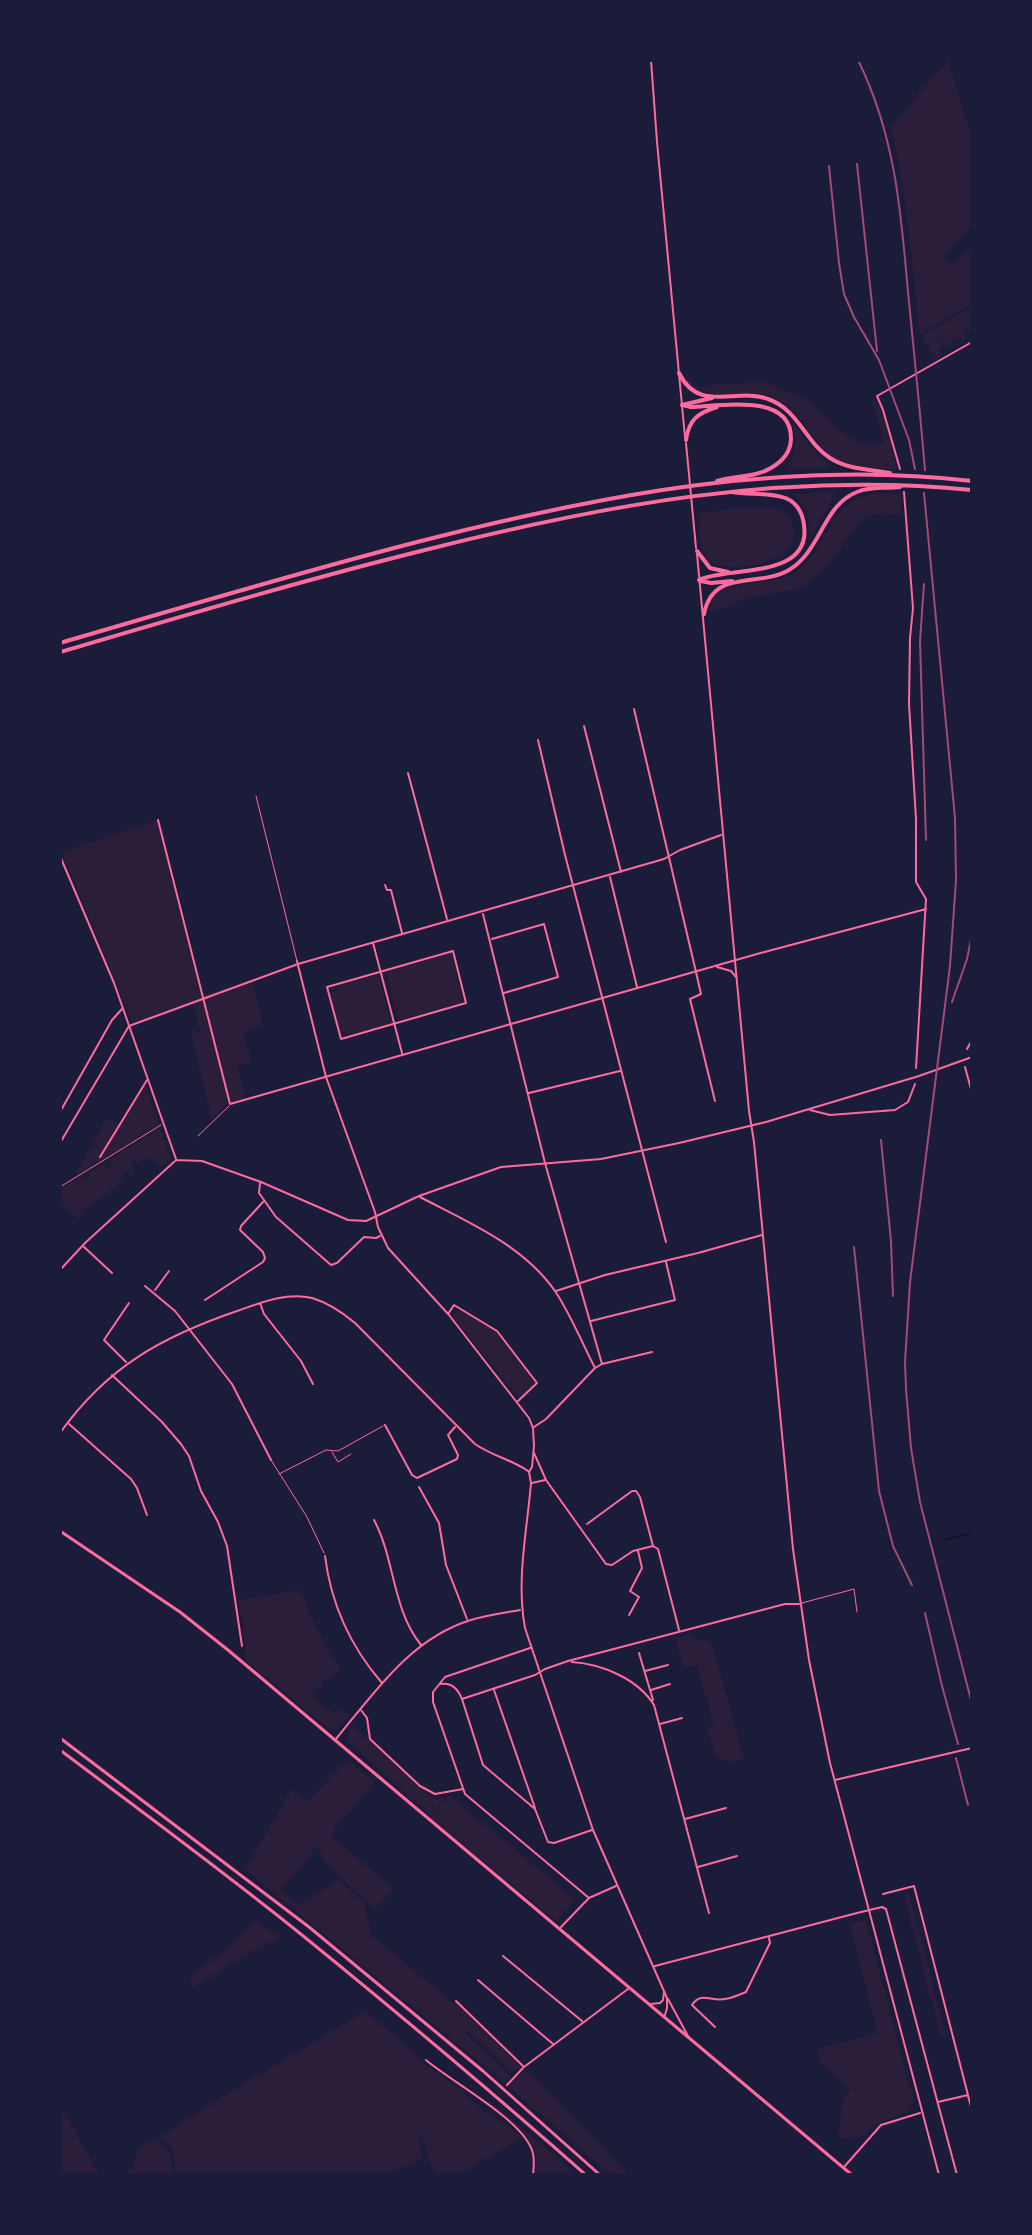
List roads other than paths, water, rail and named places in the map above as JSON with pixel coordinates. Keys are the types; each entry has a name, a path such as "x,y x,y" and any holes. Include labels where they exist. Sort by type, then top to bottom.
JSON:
{"highway":[{"path":"679,373 695,393 718,397"},
{"path":"682,405 718,397 756,396 774,401 790,413 829,458 853,468 900,476 972,481"},
{"path":"682,405 751,404 775,412 788,425 791,435 786,456 769,470 711,483"},
{"path":"686,440 695,417 722,405"},
{"path":"60,643 330,565 549,509 699,484 804,476 889,474"},
{"path":"60,652 349,569 514,527 678,497 802,485 907,485 972,490"},
{"path":"699,580 711,583 738,581 773,576 791,568 807,553 844,499 865,490 890,486"},
{"path":"699,580 785,562 799,549 805,530 799,511 784,498 766,493 725,491"},
{"path":"697,551 710,568 731,573"},
{"path":"704,614 707,601 715,589 738,581"}],"main road":[{"path":"60,1531 180,1612 852,2175"},
{"path":"60,1738 298,1918 600,2175"},
{"path":"60,1750 289,1925 586,2175"}],"street":[{"path":"651,60 799,1604 835,1780 939,2175"},
{"path":"900,469 876,394 972,342"},
{"path":"904,492 913,608 909,704 916,819 916,882 926,899 916,1068"},
{"path":"634,709 701,994 690,999 715,1101"},
{"path":"628,718 636,716"},
{"path":"584,726 621,872"},
{"path":"538,740 666,1242"},
{"path":"408,773 447,920"},
{"path":"256,796 326,1077 381,1235 388,1248 448,1314 517,1402 533,1428 534,1452 529,1472 531,1483 522,1581 522,1609 531,1647 593,1830 664,1991 689,2036"},
{"path":"158,820 230,1104"},
{"path":"60,1143 129,1026 298,962 621,872 724,835"},
{"path":"60,856 116,991 176,1160"},
{"path":"610,875 638,988"},
{"path":"385,885 387,890 391,890 403,934"},
{"path":"198,1136 230,1104 926,909"},
{"path":"483,914 545,1163 602,1364"},
{"path":"491,940 544,924 558,977 504,993"},
{"path":"373,942 402,1054"},
{"path":"453,951 466,1003 395,1024 341,1039 327,987 453,951"},
{"path":"717,967 731,971 738,981"},
{"path":"60,1112 112,1020 122,1009"},
{"path":"967,1049 972,1040"},
{"path":"60,1270 82,1245 176,1160 202,1161 261,1182 348,1220 366,1221 419,1196 501,1167 601,1159 751,1126 894,1084 972,1057"},
{"path":"965,1067 972,1093"},
{"path":"528,1093 622,1070"},
{"path":"100,1157 148,1079"},
{"path":"809,1109 827,1115 895,1110 908,1102 915,1084"},
{"path":"60,1187 164,1124"},
{"path":"261,1182 259,1193 264,1201 331,1265 364,1237 381,1235"},
{"path":"419,1196 500,1239 534,1267 555,1291 595,1368"},
{"path":"205,1300 263,1262 263,1252 240,1230 264,1201"},
{"path":"555,1291 762,1234"},
{"path":"82,1245 112,1273"},
{"path":"590,1322 675,1300 665,1261"},
{"path":"154,1291 169,1271"},
{"path":"145,1286 175,1311 232,1384 271,1460 307,1517 325,1556 328,1583 339,1614 358,1652 382,1683"},
{"path":"60,1433 112,1375 127,1363 189,1328 260,1303 293,1296 310,1298 336,1308 486,1452 529,1472"},
{"path":"127,1363 104,1340 129,1303"},
{"path":"260,1303 264,1314 301,1361 313,1384"},
{"path":"448,1314 454,1305 492,1327 535,1378 535,1386 517,1402"},
{"path":"533,1428 543,1422 595,1368 652,1352"},
{"path":"112,1375 162,1422 189,1456 201,1491 227,1546 242,1646"},
{"path":"67,1423 131,1479 147,1515"},
{"path":"279,1474 326,1450 338,1451 385,1425 412,1475 417,1478 458,1458 448,1435 456,1426"},
{"path":"331,1450 338,1462 351,1454"},
{"path":"534,1452 546,1480 606,1564 612,1565 633,1551 653,1546"},
{"path":"531,1483 546,1480"},
{"path":"419,1487 439,1523 446,1565 468,1620"},
{"path":"587,1524 636,1491 653,1546 658,1549 679,1632"},
{"path":"374,1520 384,1540 406,1621 421,1645"},
{"path":"629,1615 639,1597 630,1591 642,1568 638,1550"},
{"path":"462,1699 568,1661 785,1604 799,1604 854,1589 857,1612"},
{"path":"335,1740 382,1683 421,1645 468,1620 522,1609"},
{"path":"531,1647 445,1677 433,1692 433,1702 465,1794 589,1898"},
{"path":"639,1653 709,1913"},
{"path":"568,1661 590,1663 615,1674 648,1695 654,1705"},
{"path":"644,1672 668,1665"},
{"path":"639,1688 647,1682"},
{"path":"650,1690 670,1684"},
{"path":"440,1685 454,1686 462,1699 483,1765 535,1809"},
{"path":"494,1690 548,1842 554,1843 593,1830"},
{"path":"361,1709 367,1718 370,1739 429,1792 446,1794 464,1789"},
{"path":"659,1724 682,1718"},
{"path":"835,1780 972,1748"},
{"path":"684,1819 726,1808"},
{"path":"697,1867 737,1856"},
{"path":"559,1929 589,1898 617,1886"},
{"path":"883,1894 914,1886 972,2110"},
{"path":"653,1966 868,1910 882,1907 888,1911 957,2175"},
{"path":"715,2027 692,2005 701,1997 723,2000 746,1992 770,1943 768,1936"},
{"path":"503,1956 583,2022"},
{"path":"478,1980 554,2045"},
{"path":"507,2085 524,2067 630,1988"},
{"path":"649,2003 660,2003 664,1991"},
{"path":"664,1991 667,2004 664,2016"},
{"path":"456,2001 524,2067"},
{"path":"426,2060 490,2104 527,2140 534,2156 533,2175"},
{"path":"938,2102 968,2095"},
{"path":"843,2167 881,2125 922,2113"}],"waterway":[{"path":"945,1540 972,1533"}],"railway":[{"path":"858,60 880,116 894,174 925,470"},
{"path":"857,164 877,351"},
{"path":"829,166 844,294 879,360 909,440 915,469"},
{"path":"924,493 955,818 956,880 950,966 910,1282 906,1389 920,1502 972,1704"},
{"path":"924,584 920,641 926,840"},
{"path":"971,683 972,701"},
{"path":"952,1002 972,935"},
{"path":"881,1140 893,1296"},
{"path":"854,1247 879,1491 893,1546 912,1585"},
{"path":"925,1613 958,1744"},
{"path":"956,1758 968,1805"}]}
